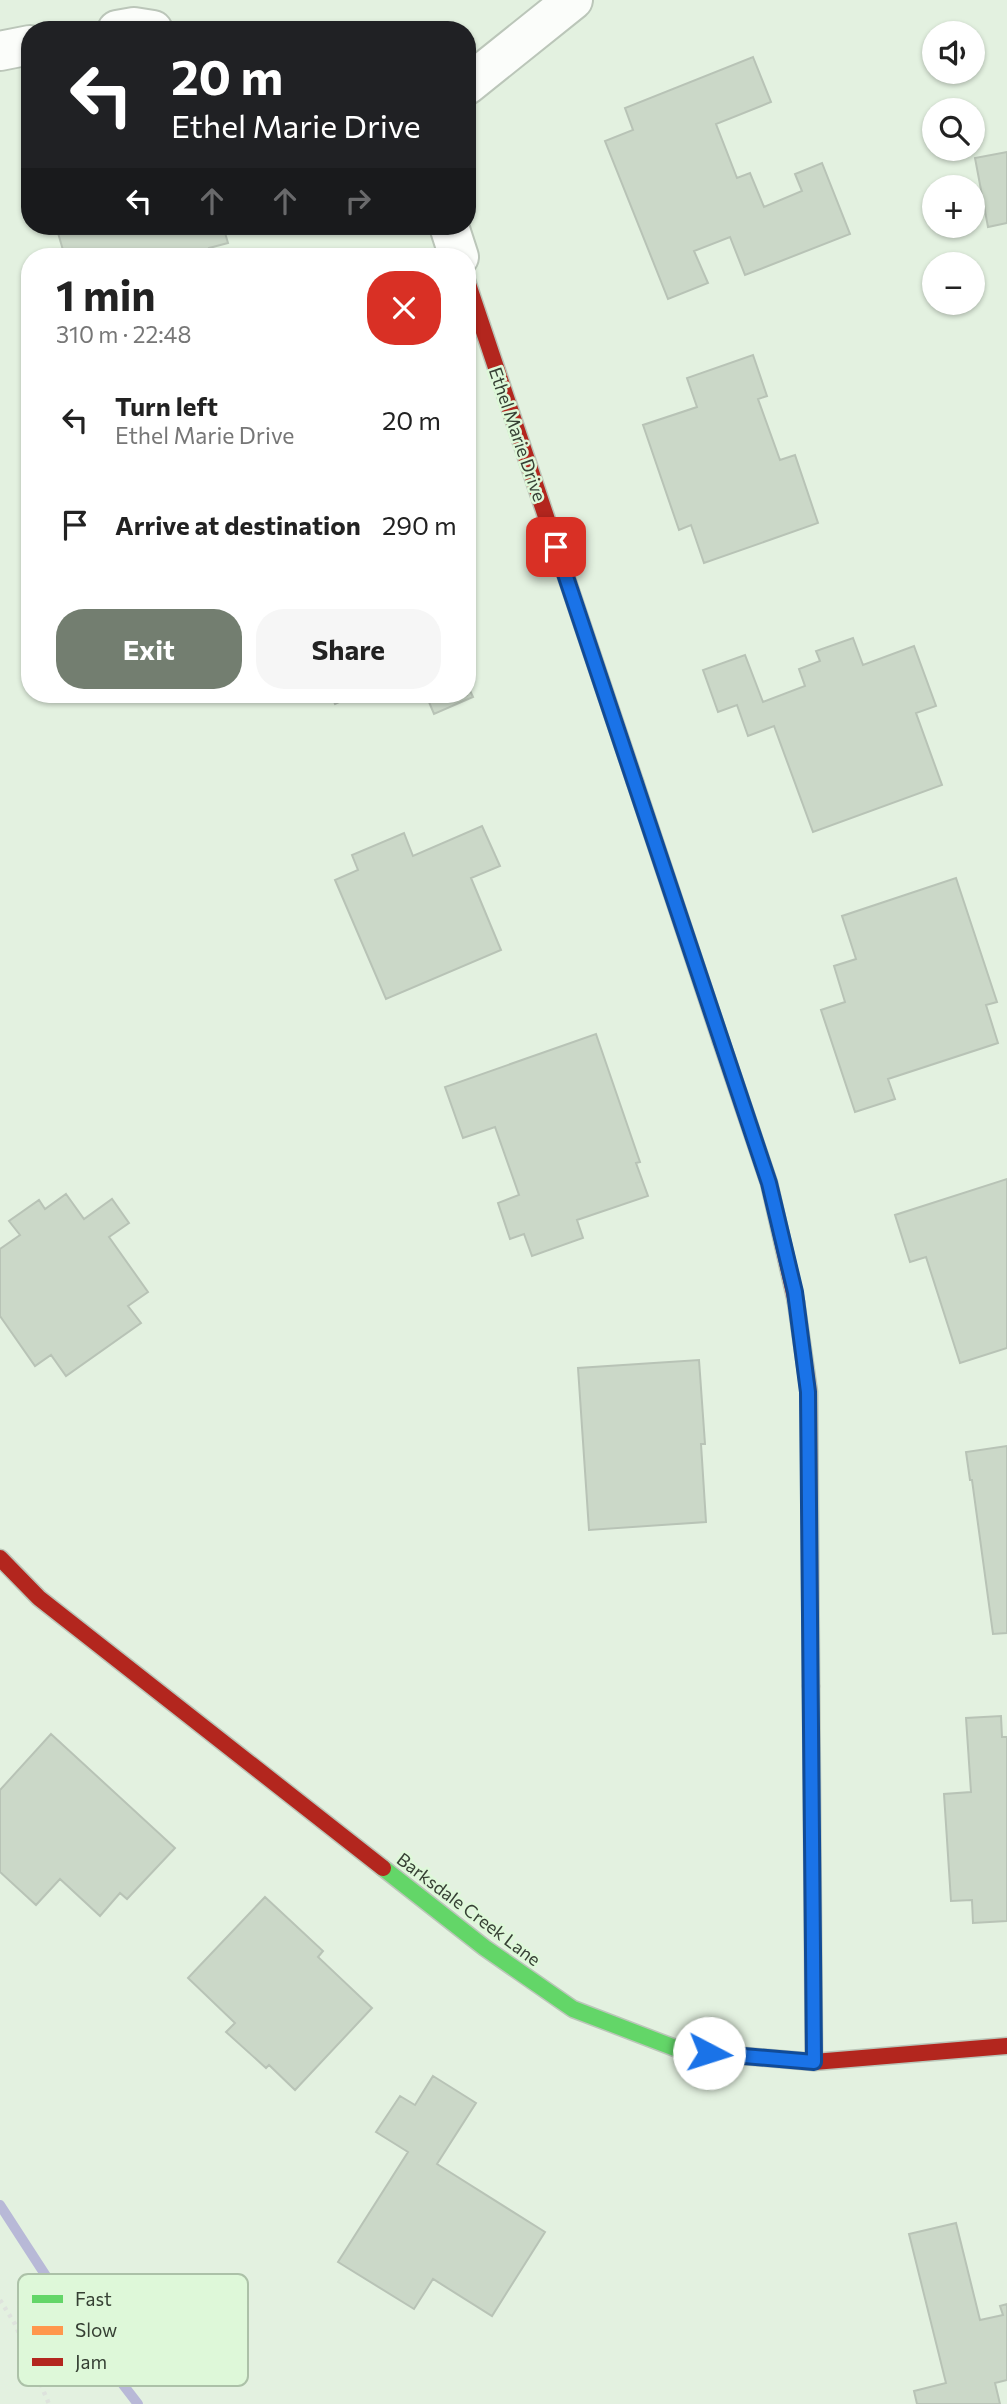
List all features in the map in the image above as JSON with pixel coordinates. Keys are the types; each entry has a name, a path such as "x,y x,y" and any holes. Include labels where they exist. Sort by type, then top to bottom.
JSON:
{"street":[{"path":"476,78 573,0"},
{"path":"0,51 21,47"},
{"name":"Ethel Marie Drive","path":"476,308 769,1183 795,1292 808,1392 814,2062"},
{"name":"Barksdale Creek Lane","path":"0,1558 39,1598 474,1939 573,2008 683,2050 814,2062 1007,2046"}],"path":[{"path":"0,2300 18,2331"},
{"path":"41,2386 49,2404"}],"building":[{"path":"753,57 771,102 716,124 737,178 750,173 764,207 802,191 795,174 822,163 850,234 745,275 730,237 694,251 708,283 668,299 605,141 633,130 625,108"},
{"path":"1007,152 1007,223 988,227 985,175 978,175 976,161 985,161 985,156"},
{"path":"59,235 226,235 228,243 209,248 62,248"},
{"path":"753,355 767,396 758,399 780,460 795,455 818,523 704,563 691,525 679,530 643,425 697,407 687,378"},
{"path":"853,638 863,665 914,646 936,706 916,713 942,785 813,832 774,726 748,736 737,705 718,712 703,670 745,655 763,702 805,686 799,669 820,661 816,651"},
{"path":"429,703 459,703 434,714"},
{"path":"482,826 500,866 471,878 501,950 386,999 335,880 358,870 352,855 404,833 413,856"},
{"path":"956,878 997,1002 986,1005 998,1043 888,1079 895,1099 855,1112 821,1010 845,1002 834,966 856,959 842,916"},
{"path":"596,1034 640,1162 636,1163 648,1196 577,1220 583,1238 532,1256 524,1234 510,1239 498,1203 519,1195 495,1127 463,1138 445,1087"},
{"path":"1007,1179 1007,1348 960,1363 926,1257 910,1262 895,1215"},
{"path":"66,1194 84,1219 112,1199 129,1223 109,1237 148,1292 128,1306 141,1323 66,1376 51,1355 35,1366 0,1316 0,1249 20,1235 9,1221 39,1200 45,1209"},
{"path":"699,1360 705,1444 701,1444 706,1522 589,1530 578,1368"},
{"path":"1007,1446 1007,1633 993,1634 966,1452"},
{"path":"1001,1716 1002,1737 1007,1737 1007,1921 973,1923 972,1900 951,1901 944,1794 971,1792 966,1718"},
{"path":"51,1734 175,1848 127,1899 120,1893 100,1916 60,1879 36,1905 0,1872 0,1790"},
{"path":"265,1897 323,1951 318,1957 372,2008 295,2090 269,2065 266,2068 226,2032 235,2023 188,1978"},
{"path":"433,2076 476,2103 437,2164 545,2232 492,2316 433,2279 414,2309 338,2262 408,2152 376,2132 400,2096 415,2105"},
{"path":"956,2223 980,2320 1003,2315 1000,2306 1007,2304 1007,2380 995,2383 1000,2404 917,2404 914,2391 946,2383 909,2234"}],"waterway":[{"path":"0,2205 45,2274"},
{"path":"124,2386 138,2404"}],"traffic: fast":[{"path":"811,1686 814,2062"},
{"path":"383,1868 485,1948 573,2009 683,2051 744,2056"}],"traffic: slow":[{"path":"635,782 721,1041"},
{"path":"796,1302 809,1392 811,1686"}],"traffic: jam":[{"path":"476,308 635,782"},
{"path":"721,1041 769,1183 796,1302"},
{"path":"0,1558 39,1598 383,1868"},
{"path":"744,2056 814,2062 1007,2046"}],"route":[{"path":"556,547 769,1183 795,1292 808,1392 814,2062 709,2053"}]}
